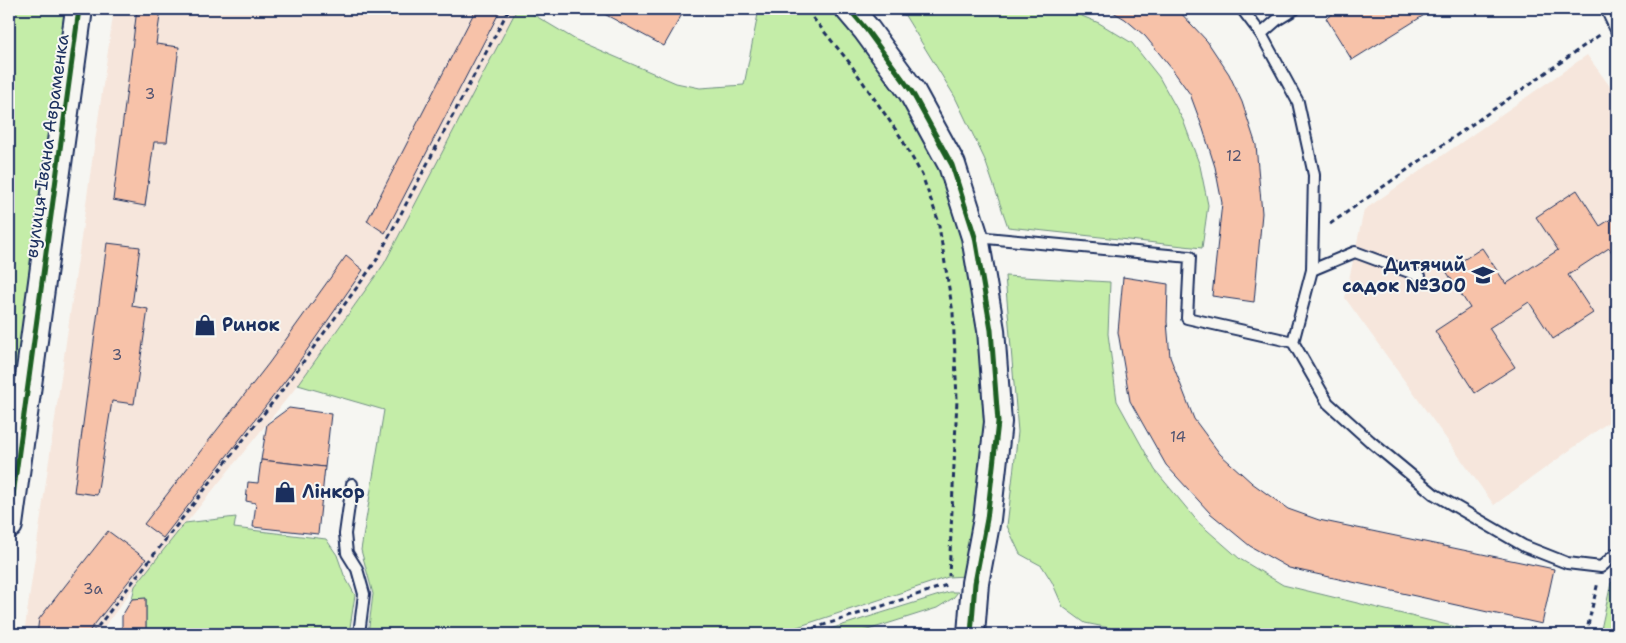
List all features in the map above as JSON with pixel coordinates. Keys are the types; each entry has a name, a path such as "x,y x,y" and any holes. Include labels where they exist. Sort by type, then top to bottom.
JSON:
{"street":[{"name":"вулиця Івана Авраменка","path":"9,526 79,9"},
{"path":"849,9 866,29 916,100 952,165 974,237 991,330 998,422 987,519 975,583 971,634"}],"lane":[{"path":"1242,9 1261,34 1298,102 1314,176 1313,237 1312,270 1293,342 1328,403 1434,494 1524,546 1567,563 1601,567 1617,553"},
{"path":"1261,34 1277,20 1295,9"},
{"path":"1606,9 1616,29"},
{"path":"974,237 1190,257 1187,318 1293,342"},
{"path":"1312,270 1354,252 1420,276"},
{"path":"352,484 345,534 348,553 358,569 364,594 359,634"}],"path":[{"path":"92,634 290,380 376,261 509,9"},
{"path":"811,9 813,18 849,62 900,136 922,175 938,220 953,313 957,399 948,584"},
{"path":"1313,237 1616,29"},
{"path":"1586,634 1601,567"},
{"path":"796,634 948,584 975,583"}],"shaded area":[{"name":"Ринок","path":"114,9 517,9 384,264 298,385 135,586 99,634 24,634"},
{"name":"Дитячий садок №300","path":"1587,55 1617,96 1617,416 1494,505 1345,298 1364,210"}],"green space":[{"path":"9,9 79,9 9,525"},
{"path":"517,9 524,9 576,40 676,83 700,88 744,85 759,9 829,9 865,43 909,103 947,173 969,241 991,421 968,576 948,577 776,634 368,634 373,594 361,550 384,410 298,385 384,264"},
{"path":"901,9 1065,9 1099,23 1132,43 1159,77 1183,120 1200,166 1208,205 1202,248 1008,227 985,160 955,97"},
{"path":"1005,276 1110,282 1108,334 1117,401 1155,470 1199,523 1240,559 1283,585 1485,634 1139,634 1085,623 1063,607 1052,582 1042,566 1020,554 1007,526 1018,432"},
{"path":"236,517 234,528 326,539 337,555 344,575 355,595 349,634 146,634 146,599 132,599 135,586 185,523"},
{"path":"1617,577 1617,634 1600,634 1611,583"},
{"path":"949,592 958,592 953,598 937,608 855,634 814,634"}],"building":[{"path":"137,9 161,9 156,44 179,47 167,142 154,142 145,206 113,200"},
{"path":"389,9 409,9 409,13"},
{"path":"476,9 501,9 385,233 367,221"},
{"path":"595,9 685,9 664,46"},
{"path":"1108,9 1177,9 1207,41 1229,74 1242,102 1256,145 1262,213 1254,302 1212,296 1222,203 1215,167 1190,94 1145,36 1125,19"},
{"path":"1341,9 1434,9 1352,60 1326,18"},
{"path":"1577,190 1600,226 1617,215 1617,260 1609,248 1568,275 1593,313 1553,339 1529,302 1489,328 1515,367 1475,393 1435,331 1470,308 1446,271 1482,248 1506,284 1558,250 1536,217"},
{"path":"107,243 140,247 132,306 148,309 134,404 112,401 97,495 74,492"},
{"path":"346,256 363,270 289,376 163,538 144,524 269,363"},
{"path":"1123,277 1168,284 1167,322 1170,357 1194,419 1220,454 1252,483 1288,509 1319,520 1554,569 1542,624 1289,568 1250,546 1210,513 1166,465 1130,401 1118,332"},
{"path":"289,408 331,414 325,467 261,460 267,424"},
{"name":"Лінкор","path":"261,460 325,467 318,534 253,527 256,503 246,501 248,482 258,483"},
{"path":"108,531 146,559 87,634 37,634 39,619"},
{"path":"146,598 146,634 122,634 122,616 132,599"}],"cycle path":[{"path":"9,525 79,9"},
{"path":"849,9 912,92 952,165 975,237 991,330 998,422 987,519 975,583 971,634"}],"place":[{"name":"Дитячий садок №300","path":"1483,275"},
{"name":"Ринок","path":"205,325"},
{"name":"Лінкор","path":"285,492"}]}
